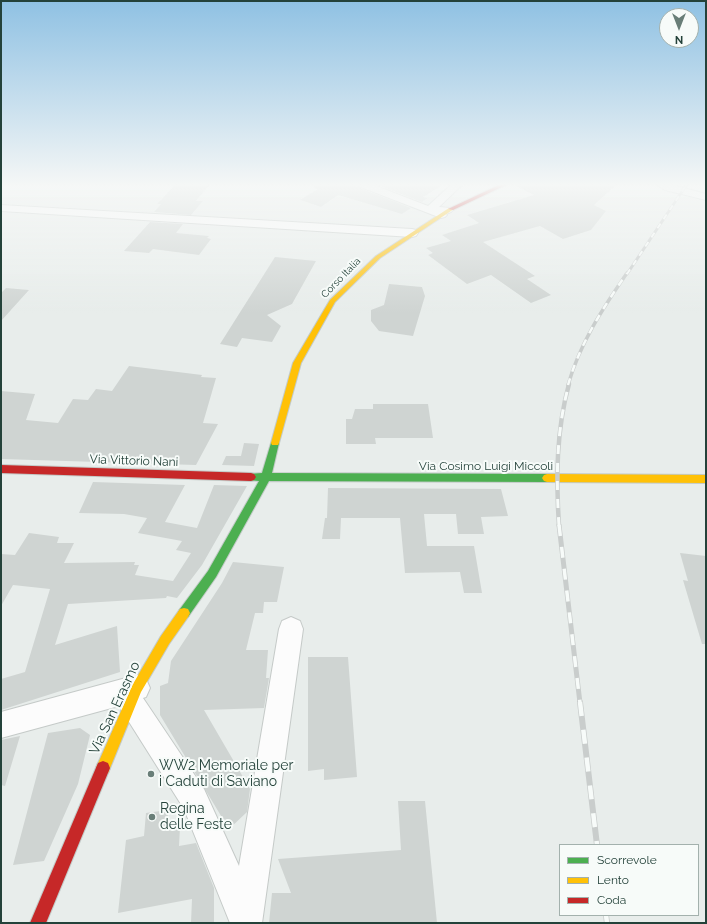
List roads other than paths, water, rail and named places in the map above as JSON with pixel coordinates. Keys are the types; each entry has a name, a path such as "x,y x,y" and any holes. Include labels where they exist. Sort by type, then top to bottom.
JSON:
{"main road":[{"name":"Corso Italia","path":"266,477 297,363 332,301 378,257 421,227"},
{"name":"Via Vittorio Nani","path":"1,469 266,477"},
{"name":"Via Cosimo Luigi Miccoli","path":"266,477 706,479"},
{"name":"Via San Erasmo","path":"38,923 133,695 165,640 212,574 266,477"}],"street":[{"path":"315,227 412,233"},
{"path":"246,922 290,629"},
{"path":"1,725 133,695 194,799 246,922"}],"railway":[{"path":"627,274 658,227"},
{"path":"568,385 579,355 593,326 627,273"},
{"path":"559,526 557,491 559,437 569,384"},
{"path":"559,525 580,703"},
{"path":"580,702 597,844"},
{"path":"606,916 607,923"}],"place":[{"name":"WW2 Memoriale per i Caduti di Saviano","path":"151,774"},
{"name":"Regina delle Feste","path":"152,817"}]}
